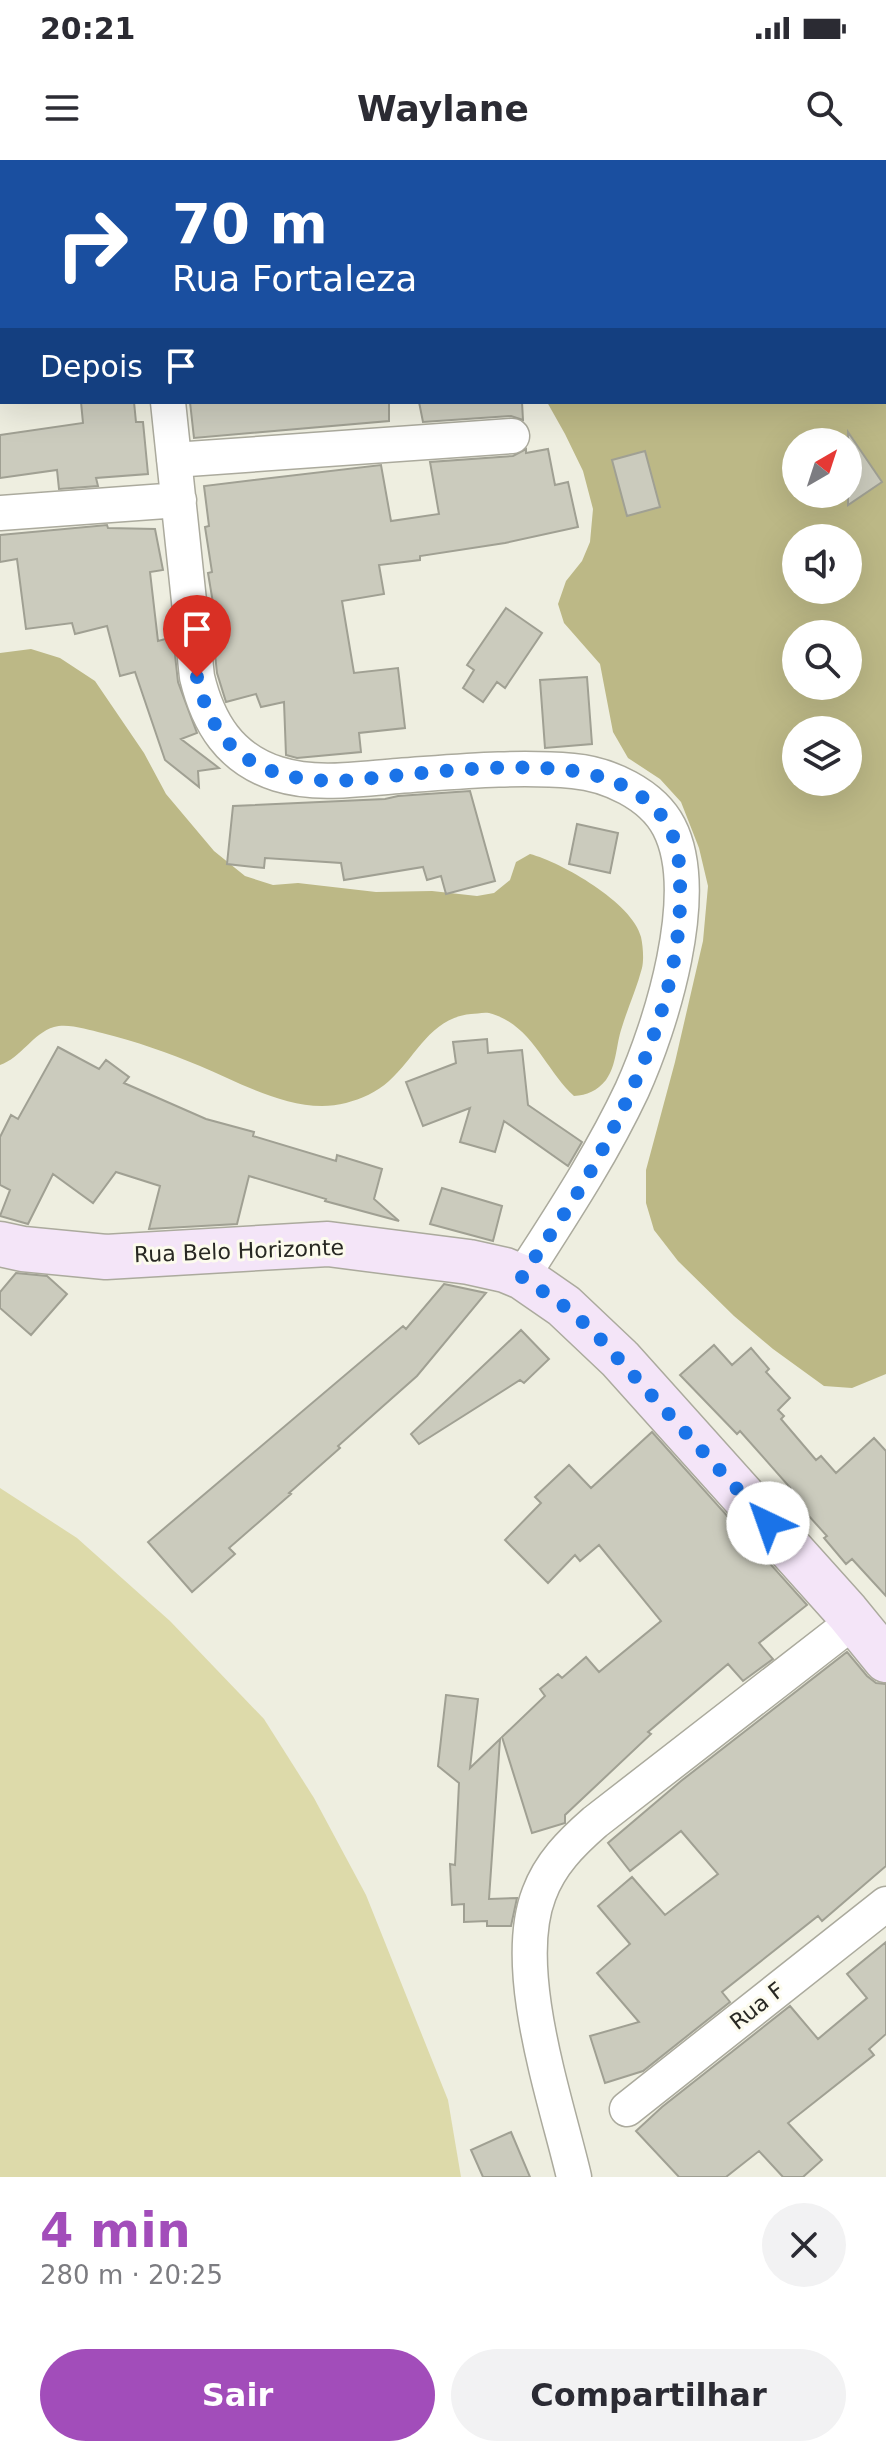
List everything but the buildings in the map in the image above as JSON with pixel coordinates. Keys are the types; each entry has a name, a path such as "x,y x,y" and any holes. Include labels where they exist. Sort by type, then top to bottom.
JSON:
{"street":[{"path":"168,404 202,700 217,730 253,763 278,774 316,781 525,768 577,771 603,777 624,787 653,806 669,826 680,866 681,904 667,994 632,1089 596,1161 522,1277"},
{"path":"174,460 512,436"},
{"path":"0,513 179,500"},
{"name":"Rua Belo Horizonte","path":"0,1244 106,1257 328,1244 469,1262 522,1277 564,1306 620,1359 886,1660"},
{"path":"574,2177 543,2050 533,1989 530,1932 533,1910 549,1872 567,1848 595,1822 854,1621"},
{"name":"Rua F","path":"627,2109 886,1904"}],"shaded area":[{"path":"548,404 886,404 886,1374 852,1388 824,1386 734,1316 678,1261 654,1230 646,1203 646,1170 703,941 708,886 699,848 681,802 660,779 628,758 613,732 600,664 564,623 558,604 566,581 582,561 590,542 593,509 583,471"},
{"path":"31,649 60,658 95,681 144,753 166,794 214,851 245,876 273,885 298,883 376,892 432,891 477,896 494,893 510,880 516,862 530,854 577,875 611,898 635,924 641,937 643,965 606,1080 592,1092 574,1096 527,1037 504,1019 487,1013 457,1017 445,1023 379,1089 352,1101 327,1106 290,1102 152,1048 72,1026 47,1030 0,1065 0,653"},
{"path":"0,1488 77,1538 170,1621 264,1719 314,1798 366,1895 448,2100 461,2177 0,2177"}],"route":[{"path":"197,677 208,716 217,730 253,763 278,774 316,781 341,781 525,768 577,771 603,777 646,800 669,826 680,866 681,904 667,994 652,1041 596,1161 522,1277 592,1330 768,1523"}]}
